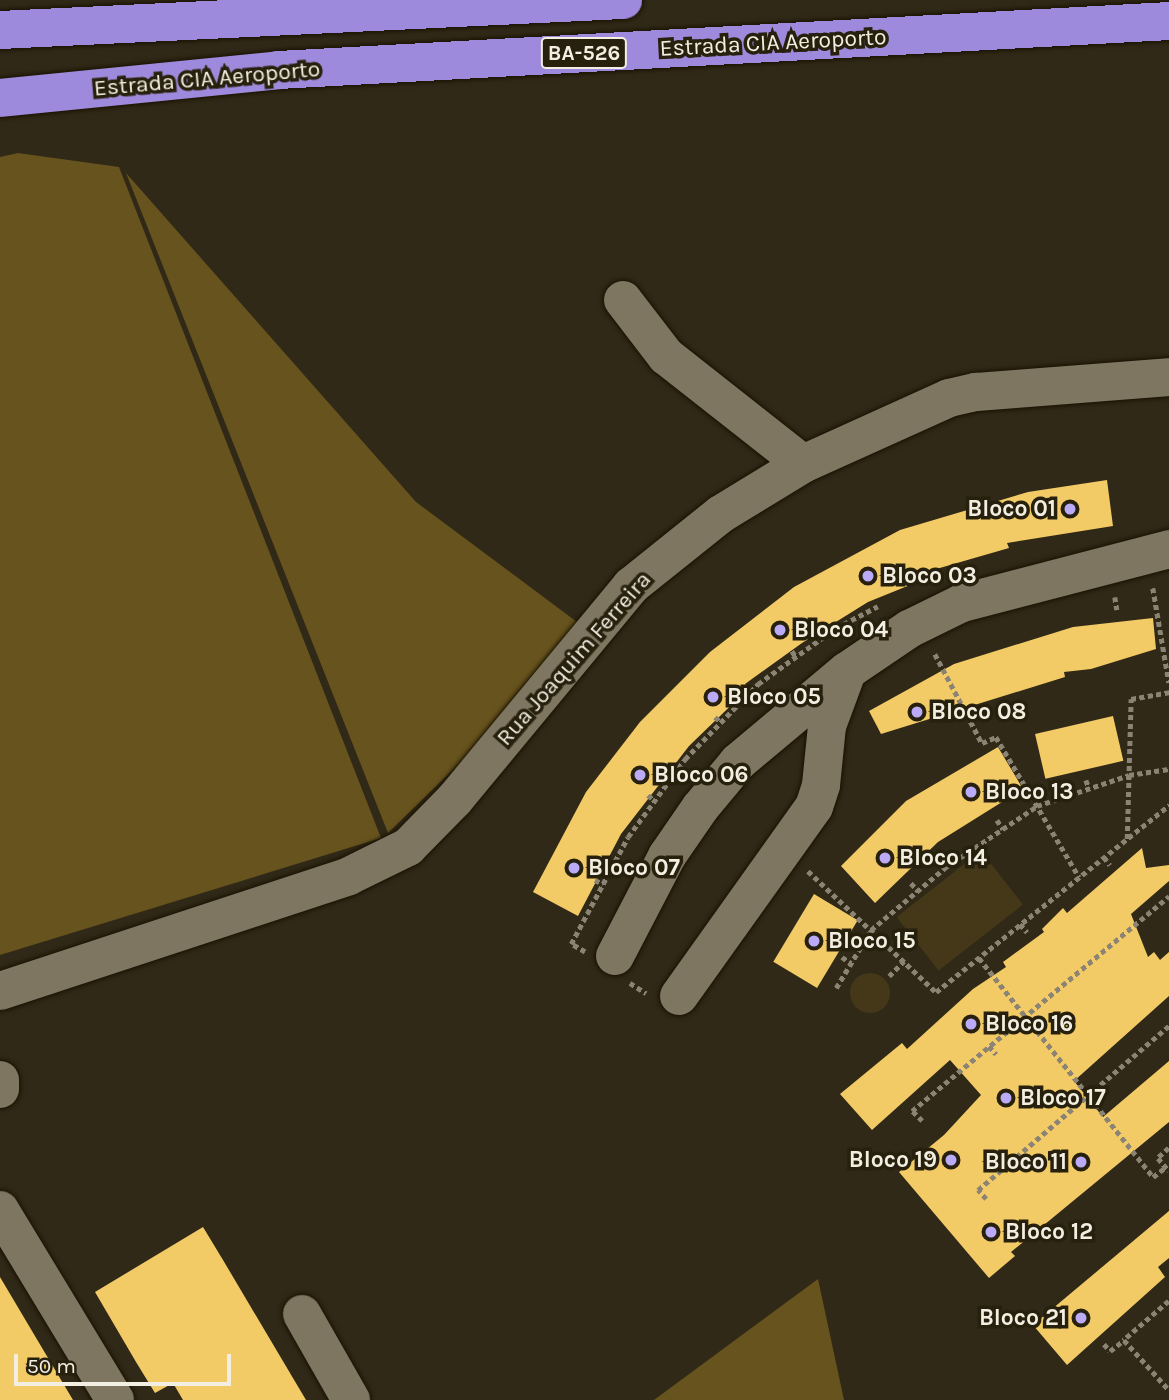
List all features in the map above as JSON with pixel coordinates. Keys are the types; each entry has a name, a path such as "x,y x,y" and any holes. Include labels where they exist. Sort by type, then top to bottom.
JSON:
{"highway":[{"name":"BA-526","path":"0,30 623,0"},
{"name":"Estrada CIA Aeroporto","path":"0,98 279,70 1169,21"}],"street":[{"path":"623,300 666,356 803,464"},
{"name":"Rua Joaquim Ferreira","path":"0,991 349,876 408,847 455,799 631,586 721,514 803,464 949,398 976,392 1169,377"},
{"path":"615,956 667,856 707,799 738,762 847,671 909,629 962,603 1169,549"},
{"path":"679,996 814,807 821,785 827,726 847,671"},
{"path":"0,1080 0,1089"},
{"path":"0,1210 116,1400"},
{"path":"302,1314 351,1400"}],"path":[{"path":"1152,585 1169,683"},
{"path":"1114,597 1117,610"},
{"path":"933,650 982,743 996,737 1079,877"},
{"path":"792,651 796,657"},
{"path":"1127,840 1131,699 1169,692"},
{"path":"715,717 721,722"},
{"path":"836,988 871,930 918,891 1037,806 1129,775 1169,769"},
{"path":"1086,779 1089,788"},
{"path":"648,795 655,801"},
{"path":"800,864 936,992 1169,804"},
{"path":"997,820 1003,829"},
{"path":"1104,857 1110,865"},
{"path":"595,880 603,884"},
{"path":"911,883 918,891"},
{"path":"922,1121 912,1111 1169,896"},
{"path":"1142,919 1149,925"},
{"path":"1020,924 1027,932"},
{"path":"842,957 851,963"},
{"path":"979,958 1153,1177 1167,1169 1158,1158 1169,1149"},
{"path":"889,976 904,961"},
{"path":"1068,981 1074,989"},
{"path":"986,1199 978,1190 1169,1026"},
{"path":"989,1046 996,1054"},
{"path":"1129,1061 1134,1067"},
{"path":"1055,1125 1062,1131"},
{"path":"1104,1344 1110,1351 1169,1301"},
{"path":"1124,1340 1169,1390"}],"shaded area":[{"path":"18,153 119,167 381,838 0,955 0,157"},
{"path":"126,173 416,502 577,622 473,750 388,833"},
{"path":"981,851 1023,905 939,970 897,917"},
{"path":"870,973 884,979 890,993 884,1007 870,1013 856,1007 850,993 856,979"},
{"path":"818,1279 844,1400 654,1400"}],"building":[{"path":"1107,480 1113,526 1007,543 1009,548 912,576 915,583 868,602 802,643 745,684 749,688 689,746 621,834 578,916 533,892 586,792 640,722 710,652 794,587 900,530 1028,492"},
{"path":"1153,618 1156,649 1091,669 1064,672 1065,677 881,734 869,711 954,664 1073,627"},
{"path":"1113,716 1123,761 1045,779 1035,734"},
{"path":"998,747 1023,789 938,842 875,903 841,866 906,801"},
{"path":"1142,848 1146,868 1169,865 1169,881 1131,914 1148,957 1154,952 1160,960 1169,952 1169,996 1074,1081 1103,1117 1169,1061 1169,1122 1011,1252 1015,1256 989,1278 899,1172 944,1135 981,1095 950,1060 872,1130 840,1094 902,1043 907,1049 973,989 1006,967 1003,962 1044,932 1042,929 1063,908 1067,913"},
{"name":"Bloco 15","path":"814,894 858,920 817,988 773,962"},
{"path":"1169,1211 1169,1258 1158,1267 1165,1277 1067,1365 1033,1325"},
{"path":"203,1227 306,1400 183,1400 173,1383 155,1393 136,1362 95,1292"},
{"path":"0,1277 32,1331 73,1400 0,1400"}],"place":[{"name":"Bloco 01","path":"1070,509"},
{"name":"Bloco 03","path":"868,576"},
{"name":"Bloco 04","path":"780,630"},
{"name":"Bloco 05","path":"713,697"},
{"name":"Bloco 08","path":"917,712"},
{"name":"Bloco 06","path":"640,775"},
{"name":"Bloco 13","path":"971,792"},
{"name":"Bloco 14","path":"885,858"},
{"name":"Bloco 07","path":"574,868"},
{"name":"Bloco 15","path":"814,941"},
{"name":"Bloco 16","path":"971,1024"},
{"name":"Bloco 17","path":"1006,1098"},
{"name":"Bloco 19","path":"951,1160"},
{"name":"Bloco 11","path":"1081,1162"},
{"name":"Bloco 12","path":"991,1232"},
{"name":"Bloco 21","path":"1081,1318"}]}
